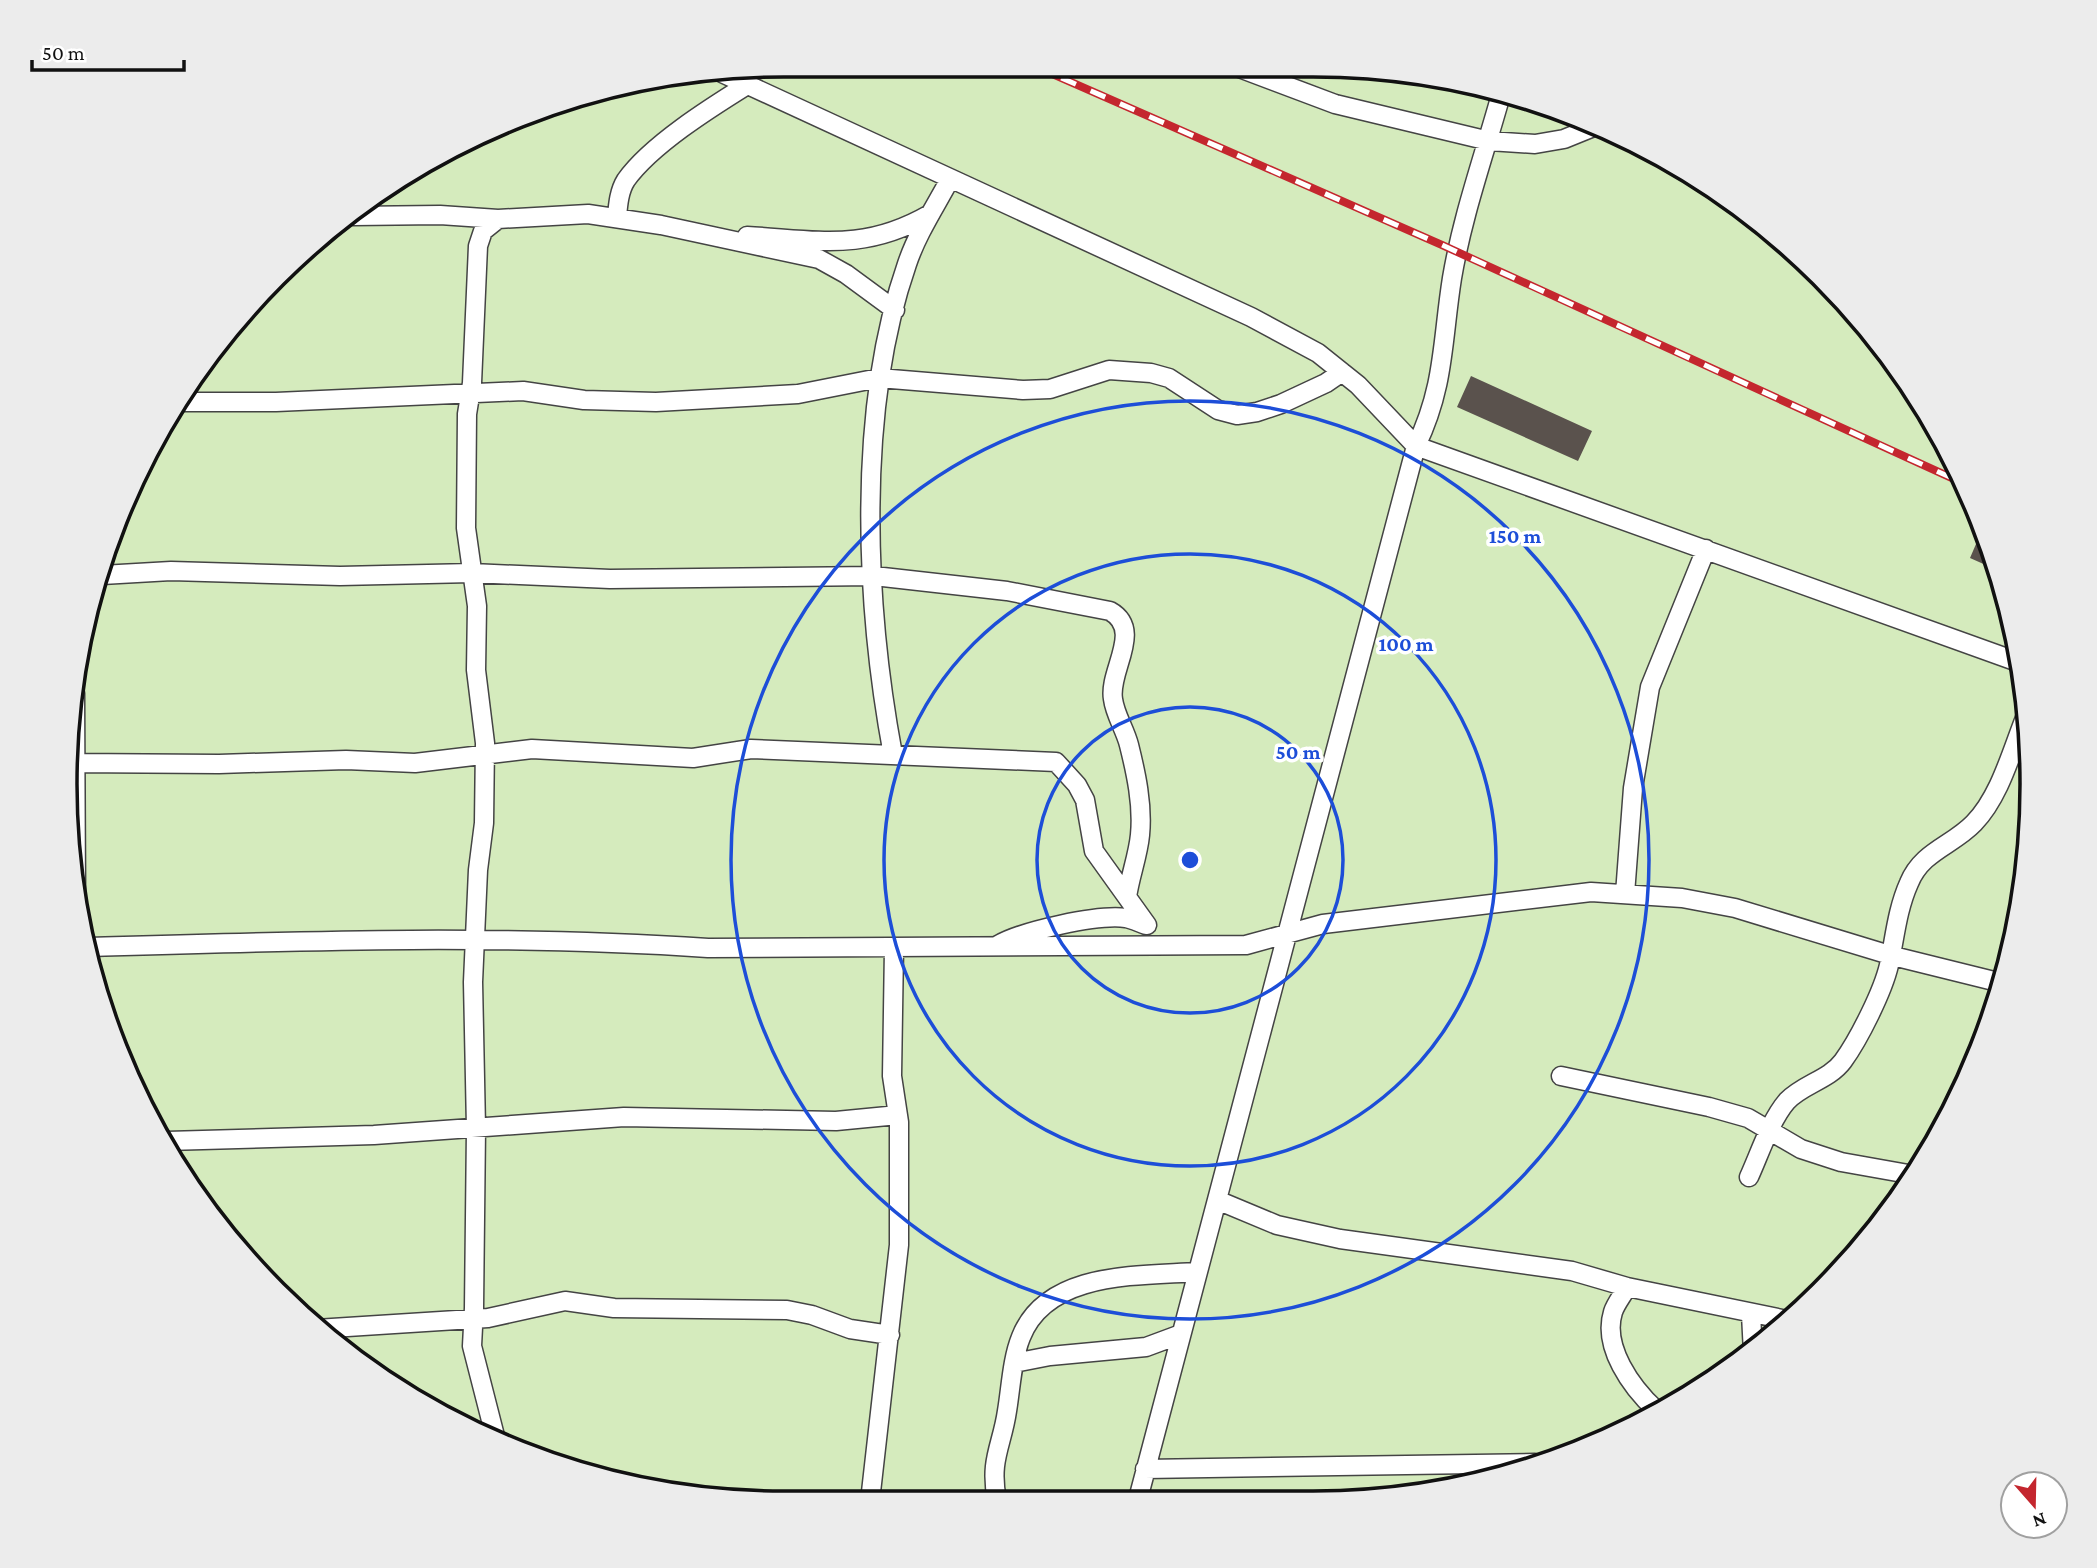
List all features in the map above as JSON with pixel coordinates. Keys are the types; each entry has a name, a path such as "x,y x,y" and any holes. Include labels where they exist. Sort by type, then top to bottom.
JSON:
{"street":[{"path":"1263,77 1335,104 1489,141 1535,144 1583,131"},
{"path":"735,79 1251,317 1318,353 1342,372 1416,446 2008,658"},
{"path":"617,217 624,182 639,165 700,114 747,85"},
{"path":"1140,1491 1416,446 1432,413 1460,244 1474,178 1489,141 1499,102"},
{"path":"893,755 878,664 874,576 873,430 879,378 906,266 950,179"},
{"path":"364,216 440,215 498,219 588,214 617,217 819,259 846,274 895,310"},
{"path":"721,239 745,236 855,242 884,236 930,214"},
{"path":"493,1428 472,1346 476,1128 474,940 484,823 485,753 472,573 466,527 467,414 471,391 478,246 483,231 498,219"},
{"path":"189,402 276,402 471,391 523,391 584,400 656,401 798,394 879,378 1023,390 1050,389 1109,370 1151,373 1170,378 1218,410 1237,415 1281,404 1326,383 1342,372"},
{"path":"1625,894 1633,788 1650,687 1706,550"},
{"path":"109,574 171,570 340,576 472,573 610,579 874,576 1007,591 1083,604 1117,615 1125,635 1113,680 1113,699 1132,757 1140,833 1127,897"},
{"path":"1749,1177 1787,1101 1842,1064 1885,977 1894,925 1909,882 1920,862 1946,842 1963,834 1988,806 2018,735"},
{"path":"78,763 219,764 345,760 415,763 485,753 532,750 592,750 693,758 751,749 1056,762 1077,785 1090,813 1094,851 1147,925 1171,945"},
{"path":"97,947 474,940 618,942 708,948 1245,945 1323,924 1591,892 1682,898 1735,908 1890,955 1992,980"},
{"path":"992,948 1012,937 1057,926 1126,918 1147,925"},
{"path":"871,1491 899,1245 898,1115 892,1063 894,948"},
{"path":"1561,1076 1709,1107 1748,1118 1814,1154 1841,1162 1903,1173"},
{"path":"174,1142 476,1128 624,1117 836,1121 898,1115"},
{"path":"1217,1200 1277,1225 1340,1239 1572,1271 1627,1287 1776,1318"},
{"path":"996,1491 994,1464 1006,1423 1020,1338 1030,1318 1058,1293 1114,1279 1197,1272"},
{"path":"1627,1287 1613,1313 1617,1352 1631,1385 1651,1404"},
{"path":"333,1328 472,1319 565,1301 614,1308 754,1307 812,1315 850,1329 890,1335"},
{"path":"1751,1314 1752,1338"},
{"path":"1014,1363 1050,1356 1146,1347 1181,1334"},
{"path":"1145,1469 1507,1463"}],"green space":[{"path":"1313,77 1405,83 1451,91 1496,101 1584,131 1666,172 1706,196 1779,252 1845,318 1901,391 1925,431 1966,513 1982,557 1996,601 2014,692 2020,784 2018,830 2014,876 1996,967 1966,1055 1947,1097 1901,1177 1874,1214 1845,1250 1779,1316 1706,1372 1626,1418 1540,1453 1451,1477 1405,1485 1313,1491 784,1491 692,1485 601,1467 513,1437 471,1418 391,1372 354,1345 318,1316 252,1250 196,1177 150,1097 131,1055 101,967 83,876 77,784 83,692 101,601 131,513 150,471 196,391 252,318 318,252 391,196 471,150 557,115 646,91 738,79"}],"building":[{"path":"1471,376 1592,431 1578,461 1457,407"},
{"path":"1977,542 1984,564 1970,558"}],"railway":[{"path":"1059,77 1442,245 1950,477"}]}
